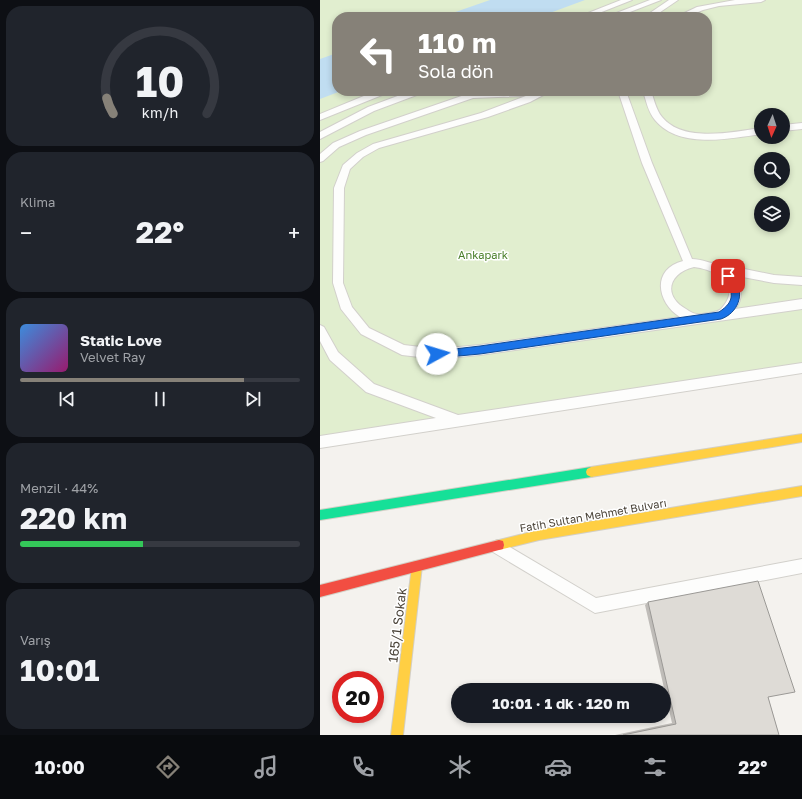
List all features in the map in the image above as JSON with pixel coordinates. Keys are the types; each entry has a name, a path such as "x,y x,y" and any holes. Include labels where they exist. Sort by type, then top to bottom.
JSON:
{"main road":[{"path":"320,515 802,438"},
{"name":"Fatih Sultan Mehmet Bulvarı","path":"320,591 539,534 802,491"},
{"name":"165/1 Sokak","path":"397,735 417,566"}],"lane":[{"path":"596,12 628,0"},
{"path":"628,12 659,0"},
{"path":"642,12 659,0"},
{"path":"656,12 674,0"},
{"path":"666,12 684,0"},
{"path":"689,12 713,4 761,0"},
{"path":"320,116 371,96"},
{"path":"320,136 371,109 406,96"},
{"path":"320,159 336,145 363,133 469,96"},
{"path":"536,96 498,111 376,146 360,155 346,167 339,188 338,280 347,309 365,331 402,350 437,354 480,350 802,304"},
{"path":"624,96 647,163 689,264"},
{"path":"649,96 658,118 666,126 678,133 695,136 754,132"},
{"path":"790,127 802,126"},
{"path":"698,319 680,311 672,304 667,296 665,288 667,280 672,272 679,267 699,263 768,278 802,281"},
{"path":"710,265 728,276 734,284 736,293 735,302 730,310 721,315"},
{"path":"320,330 334,356 370,388 459,421"},
{"path":"320,442 802,368"},
{"path":"496,546 595,606 802,566"}],"green space":[{"name":"Ankapark","path":"320,0 802,0 802,372 320,443"}],"water":[{"path":"490,0 585,0 553,12 455,12"},
{"path":"332,55 332,94 320,99 320,59"}],"building":[{"path":"758,581 795,692 768,697 779,735 623,735 676,724 671,702 671,683 667,683 648,602"}],"traffic: fast":[{"path":"320,515 591,472"}],"traffic: slow":[{"path":"591,472 802,438"},
{"path":"499,545 539,535 802,491"},
{"path":"397,735 417,566"}],"traffic: jam":[{"path":"320,591 499,545"}],"route":[{"path":"437,354 480,350 721,315 730,310 735,302 736,293 734,284 728,276"}]}
